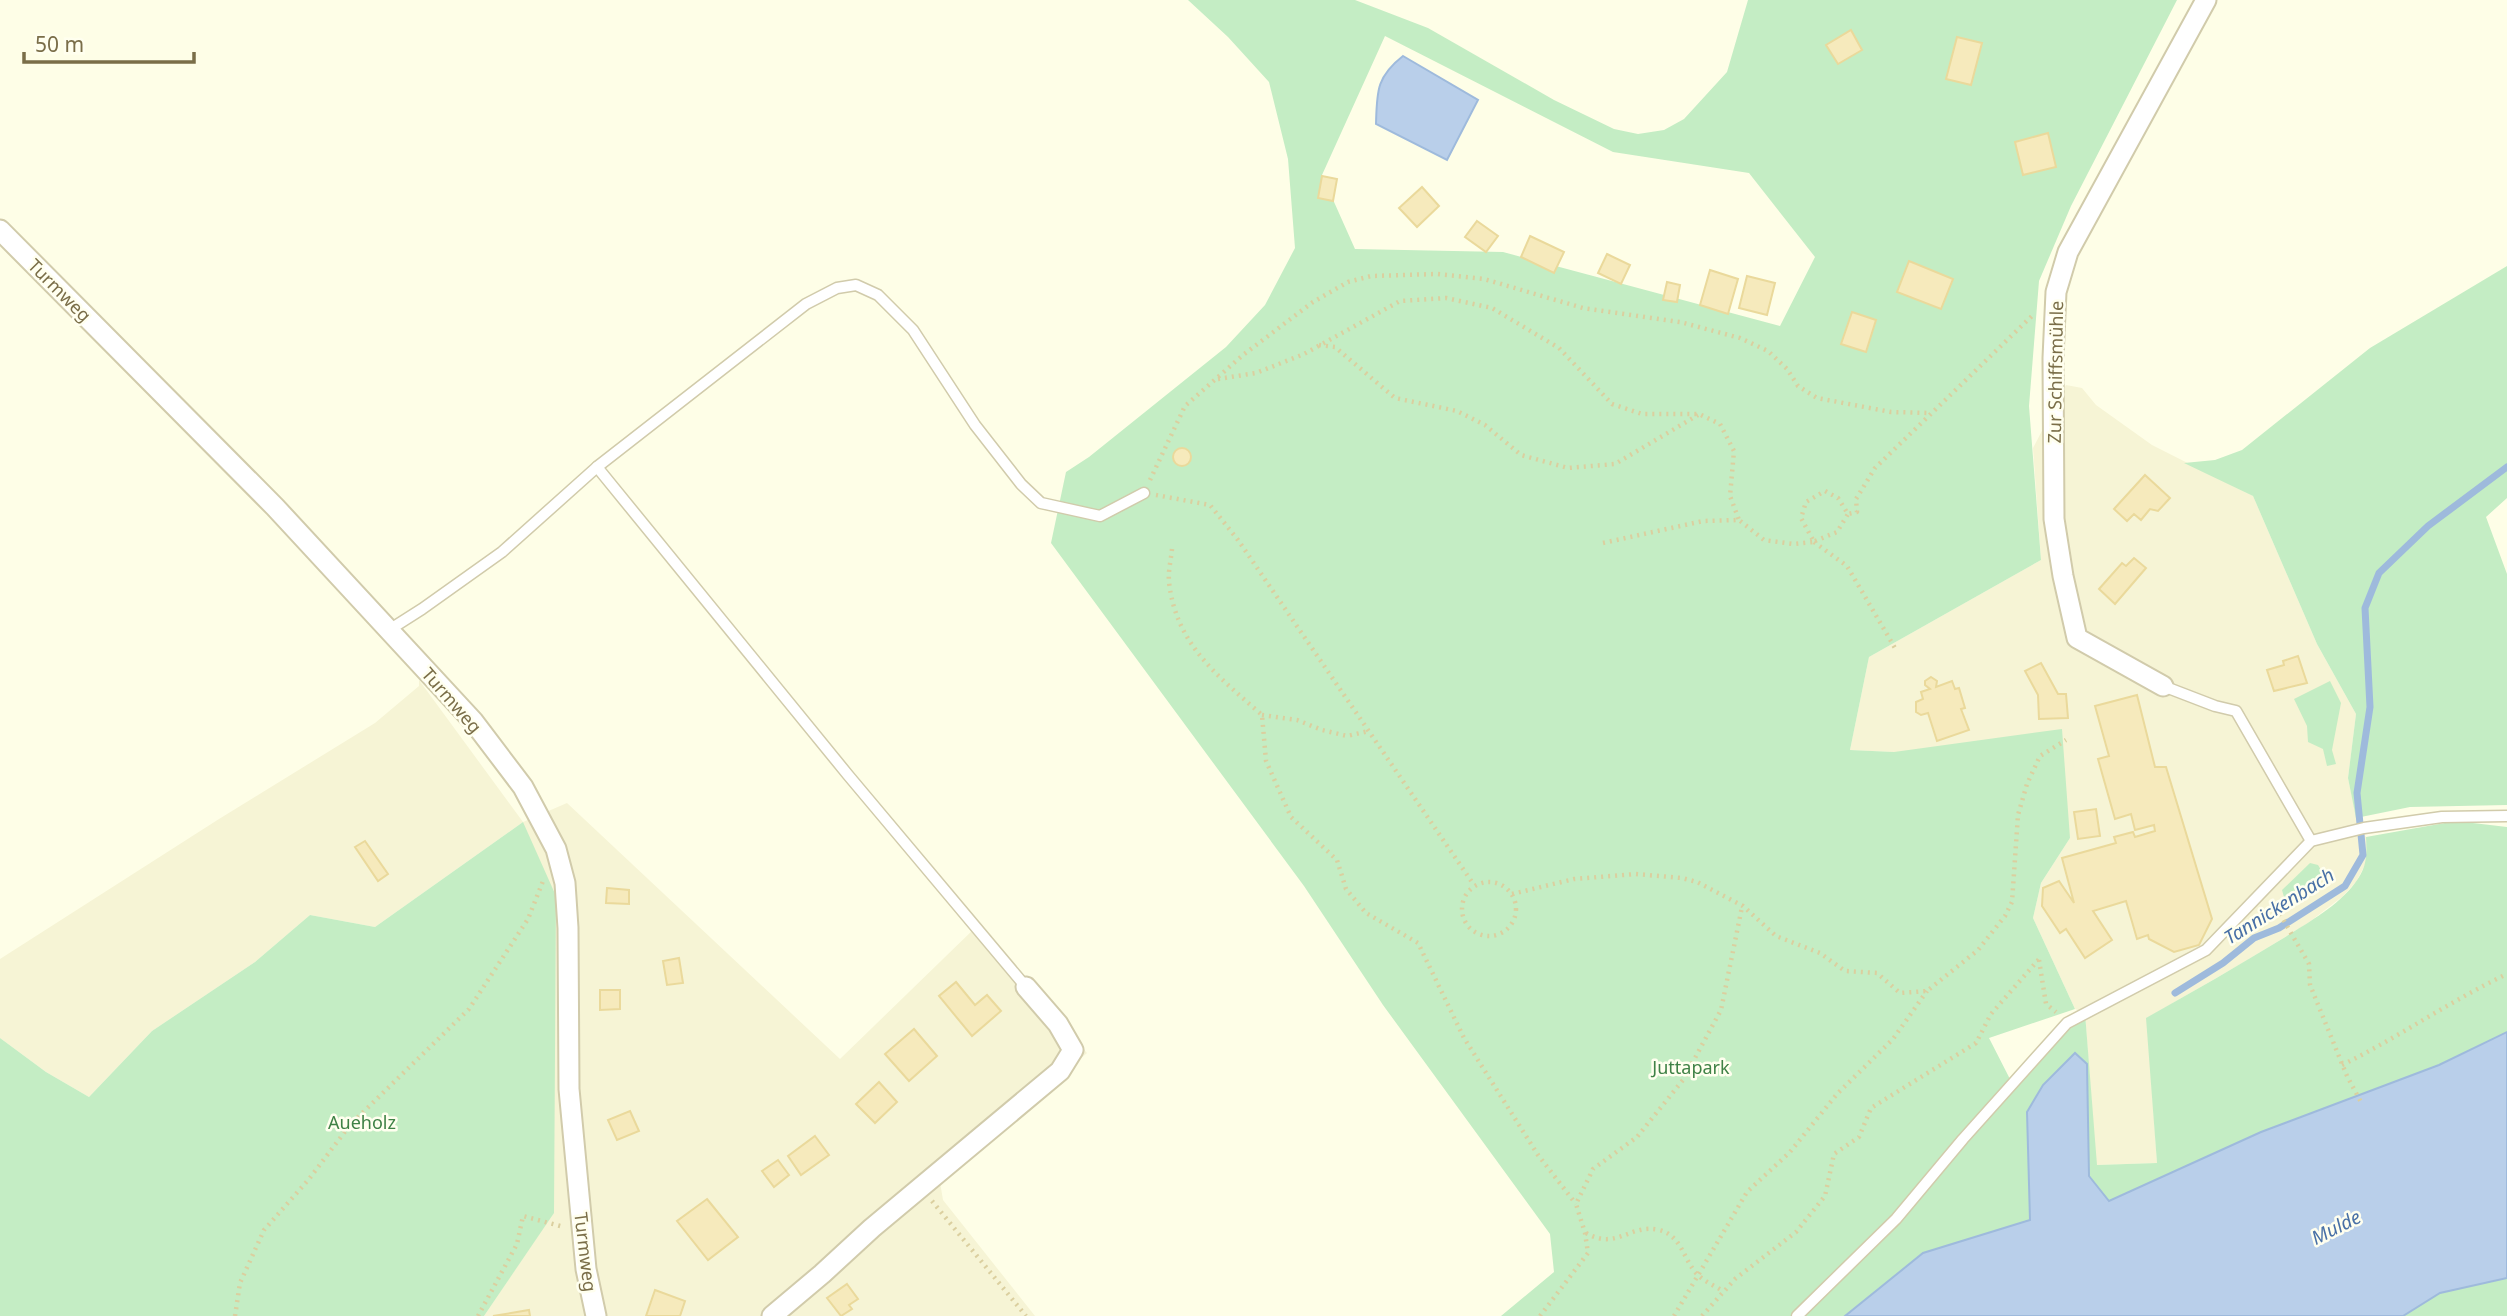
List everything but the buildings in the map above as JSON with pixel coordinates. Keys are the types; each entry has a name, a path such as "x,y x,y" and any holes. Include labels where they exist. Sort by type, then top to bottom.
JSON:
{"street":[{"name":"Zur Schiffsmühle","path":"2163,686 2077,638 2054,519 2053,358 2056,292 2068,253 2206,0"},
{"name":"Turmweg","path":"0,230 275,507 473,721 523,787 556,849 565,883 568,928 569,1089 586,1269 596,1316"},
{"path":"772,1316 1060,1070 1073,1050 1058,1024 1026,987"}],"lane":[{"path":"388,630 502,552 597,467 806,304 837,288 856,285 878,295 914,330 975,425 1021,484 1041,503 1100,516 1144,493"},
{"path":"597,467 848,775 1026,987"},
{"path":"2163,686 2235,711 2311,841"},
{"path":"1797,1316 1896,1219 1963,1139 2067,1023 2206,950 2311,841 2364,828 2442,817 2507,816"}],"path":[{"path":"1474,885 1238,540 1210,505 1144,493 1185,406 1243,355 1313,302 1348,282 1371,276 1437,274 1484,279 1583,308 1680,323 1740,338 1768,351 1787,369 1798,386 1817,398 1891,412 1930,413"},
{"path":"1216,380 1256,373 1304,354 1400,301 1446,298 1492,308 1559,348 1612,404 1642,414 1699,414 1720,424 1734,451 1730,496 1739,520 1764,540 1793,544 1814,542 1837,532 1847,514 1857,512 1856,499 1875,468 2056,292"},
{"path":"1319,345 1335,347 1395,398 1457,411 1485,425 1521,455 1568,468 1615,464 1699,414"},
{"path":"1847,514 1838,498 1825,491 1805,502 1801,518 1814,542 1847,566 1895,648"},
{"path":"1603,544 1703,521 1739,520"},
{"path":"1172,549 1169,580 1180,624 1204,663 1262,715 1297,720 1348,736 1369,731"},
{"path":"1262,715 1266,761 1292,817 1337,860 1346,889 1366,913 1418,943 1464,1038 1538,1155 1576,1204 1588,1253 1540,1316"},
{"path":"1674,1316 1747,1192 1790,1152 1837,1094 1893,1039 1927,991 1978,950 2005,916 2012,902 2018,815 2026,784 2040,756 2066,740"},
{"path":"235,1316 240,1283 264,1230 309,1179 350,1125 468,1009 528,919 556,849"},
{"path":"1512,894 1574,879 1651,874 1682,878 1698,882 1742,906 1776,936 1820,953 1845,971 1877,973 1900,993 1927,991"},
{"path":"1495,881 1512,894 1516,915 1504,933 1483,936 1465,924 1461,903 1474,885 1495,881"},
{"path":"1576,1204 1593,1169 1637,1137 1682,1080 1721,1010 1742,906"},
{"path":"2280,913 2309,964 2310,985 2342,1065 2362,1104"},
{"path":"1702,1316 1735,1279 1796,1232 1811,1214 1825,1196 1834,1154 1859,1137 1871,1108 1976,1043 1991,1014 2039,959 2046,1004 2067,1023"},
{"path":"2342,1065 2507,974"},
{"path":"921,1187 1026,1316"},
{"path":"478,1316 517,1244 523,1216 569,1228 582,1227"},
{"path":"1585,1233 1599,1240 1614,1239 1644,1229 1659,1230 1674,1236 1697,1275 1723,1291"}],"shaded area":[{"path":"2066,385 2082,388 2096,405 2152,445 2253,496 2317,644 2356,714 2348,778 2358,826 2366,837 2368,859 2356,882 2342,897 2308,923 2147,1018 2157,1163 2096,1165 2085,1013 2075,1009 2033,918 2041,883 2070,838 1894,752 1850,750 1869,657 2041,560 2033,448"},
{"path":"419,680 523,822 375,927 310,915 255,962 152,1031 89,1097 46,1072 0,1038 0,959 375,723 419,686"},
{"path":"567,803 840,1059 977,926 1087,1053 940,1182 943,1200 1035,1316 484,1316 554,1212 523,822"}],"green space":[{"name":"Juttapark","path":"1188,0 1355,0 1428,28 1554,100 1614,129 1638,134 1664,130 1684,119 1727,72 1748,0 2177,0 2071,206 2039,281 2029,406 2041,560 1869,657 1850,750 1894,752 2062,729 2070,838 2041,883 2033,918 2075,1009 1989,1038 2012,1083 2067,1023 2085,1013 2097,1165 2157,1163 2146,1018 2331,907 2348,892 2362,872 2366,856 2366,837 2456,821 2507,827 2507,1032 2439,1065 2261,1132 2109,1201 2089,1176 2089,1127 2027,1112 2030,1220 1923,1253 1845,1316 1501,1316 1554,1272 1550,1234 1383,1005 1304,886 1051,543 1066,472 1089,457 1226,347 1265,305 1295,248 1288,159 1269,82 1228,37","holes":["1385,36 1613,152 1749,173 1815,257 1780,326 1503,252 1355,249 1322,175"]},
{"path":"2507,266 2507,498 2486,517 2507,574 2507,805 2410,807 2356,818 2348,778 2356,714 2317,644 2253,496 2184,463 2215,460 2242,450 2370,348"},
{"path":"2330,681 2341,703 2332,750 2336,764 2327,766 2323,749 2308,742 2307,726 2294,699"},
{"name":"Aueholz","path":"523,822 556,896 554,1213 484,1316 0,1316 0,1038 46,1072 89,1097 152,1031 255,962 310,915 375,927"},
{"path":"2310,863 2318,865 2321,879 2289,899 2284,897 2282,890"},
{"path":"2507,1278 2507,1316 2403,1316 2440,1293"}],"water":[{"path":"1403,56 1478,100 1447,160 1376,124 1377,103 1383,78"},
{"name":"Mulde","path":"2507,1032 2507,1278 2440,1293 2403,1316 1845,1316 1923,1253 2030,1220 2027,1112 2043,1085 2075,1053 2087,1064 2089,1176 2109,1201 2261,1132 2439,1065"}],"waterway":[{"name":"Tannickenbach","path":"2175,993 2223,963 2254,938 2279,928 2345,886 2363,855 2357,793 2370,707 2365,608 2379,573 2428,526 2507,467"}]}
